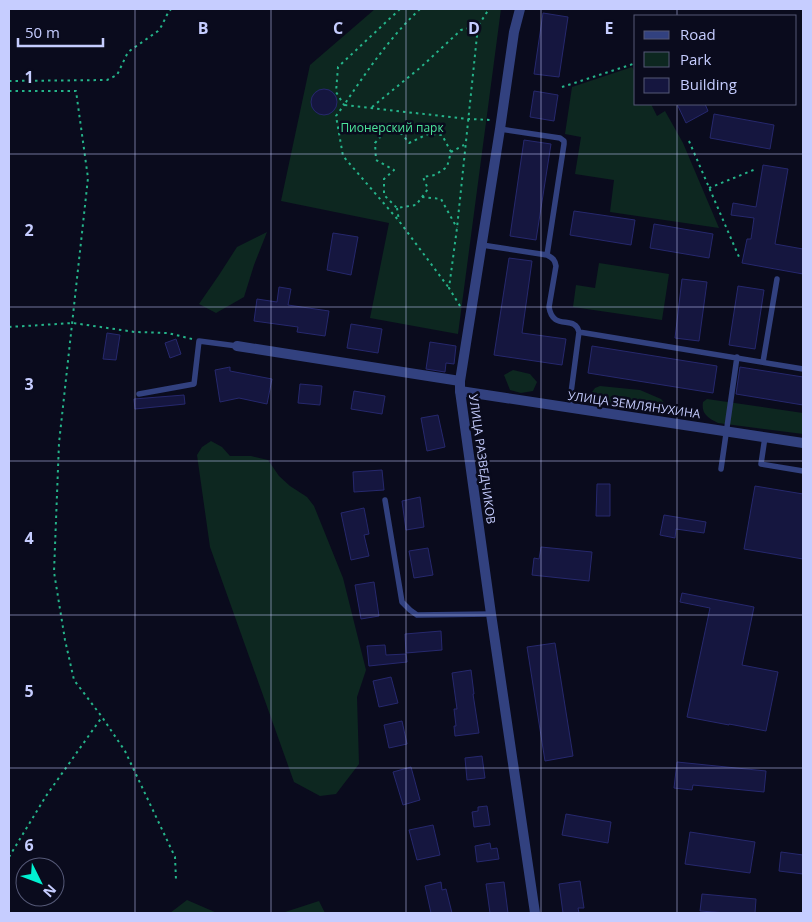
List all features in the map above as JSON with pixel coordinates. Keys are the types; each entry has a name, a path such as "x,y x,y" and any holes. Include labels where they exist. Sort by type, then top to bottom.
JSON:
{"street":[{"name":"УЛИЦА РАЗВЕДЧИКОВ","path":"520,9 514,32 460,386 535,913"},
{"name":"УЛИЦА ЗЕМЛЯНУХИНА","path":"237,346 460,386 569,408 803,443"}],"lane":[{"path":"501,125 560,138 564,141 547,255"},
{"path":"482,245 547,255 553,259 556,266 549,307 550,312 558,321 574,323 579,332 569,408"},
{"path":"763,362 777,279"},
{"path":"579,332 803,369"},
{"path":"139,394 194,384 199,341 237,346"},
{"path":"721,469 737,357"},
{"path":"765,437 760,464 803,471"},
{"path":"385,500 402,602 417,615 491,614"}],"path":[{"path":"9,81 107,80 117,75 128,52 158,31 171,9"},
{"path":"344,105 336,92 338,67 400,9"},
{"path":"420,9 404,24 379,55 336,116 343,156 399,221 449,288 470,321"},
{"path":"449,288 478,26 489,9"},
{"path":"371,108 422,67 460,30 478,26"},
{"path":"562,87 634,64"},
{"path":"9,91 76,91 88,178 59,443 54,572 65,640 74,680 125,751 175,857 176,880"},
{"path":"344,105 468,119 501,125"},
{"path":"397,208 416,205 428,189 424,177 435,176 447,167 451,152 442,135 428,134 409,143 402,134 387,129 375,143 376,160 394,170 384,180 384,195 397,208 399,221"},
{"path":"689,140 739,257"},
{"path":"451,152 465,144"},
{"path":"710,188 756,169"},
{"path":"422,197 441,199 457,228"},
{"path":"9,327 73,322 135,332 168,333 199,341"},
{"path":"9,857 46,796 102,717"}],"green space":[{"name":"Пионерский парк","path":"375,9 501,9 458,334 370,318 389,223 281,201 310,65"},
{"path":"632,67 634,70 634,105 652,105 657,116 665,111 683,143 719,228 610,212 614,180 575,174 581,137 565,134 572,87"},
{"path":"267,232 244,297 216,313 199,304 237,247"},
{"path":"599,263 669,274 662,320 573,307 576,285 595,288"},
{"path":"513,370 530,374 537,382 533,391 521,393 510,390 504,375"},
{"path":"600,386 640,390 661,399 668,407 665,413 612,408 592,397 592,392"},
{"path":"707,399 803,413 803,434 718,423 704,413 703,402"},
{"path":"211,441 222,447 230,456 251,456 268,460 279,476 307,497 314,506 343,578 366,670 357,697 359,764 336,794 320,796 294,782 210,547 197,455 202,447"},
{"path":"187,900 217,913 170,913"},
{"path":"319,901 325,913 282,913"}],"building":[{"path":"543,13 568,17 559,77 534,74"},
{"path":"324,89 333,93 337,102 333,111 324,115 315,111 311,102 315,93"},
{"path":"534,91 558,95 554,121 530,117"},
{"path":"677,105 705,105 708,111 686,123"},
{"path":"714,114 774,125 770,149 710,138"},
{"path":"524,140 551,144 536,240 510,236"},
{"path":"763,165 788,169 775,244 803,249 803,274 742,263 747,239 751,239 754,218 731,215 733,203 756,207"},
{"path":"574,211 635,220 631,245 570,235"},
{"path":"654,224 713,234 709,258 650,248"},
{"path":"333,233 358,237 351,275 327,270"},
{"path":"509,258 532,261 522,333 566,339 562,365 494,355"},
{"path":"682,279 707,282 699,341 675,338"},
{"path":"738,286 764,290 755,349 729,345"},
{"path":"279,287 291,289 288,305 329,311 325,336 297,332 298,327 254,321 257,299 277,302"},
{"path":"351,324 382,329 378,353 347,348"},
{"path":"107,333 120,335 116,360 103,359"},
{"path":"176,339 181,354 170,358 165,343"},
{"path":"430,342 456,346 454,364 446,363 445,372 426,369"},
{"path":"592,346 717,366 713,393 588,373"},
{"path":"230,367 230,371 272,379 267,404 239,398 220,402 215,370"},
{"path":"740,367 803,377 803,405 736,394"},
{"path":"300,384 322,386 320,405 298,403"},
{"path":"354,391 385,396 382,414 351,409"},
{"path":"184,395 185,404 135,409 134,399"},
{"path":"438,415 445,447 427,451 421,418"},
{"path":"382,470 384,490 354,492 353,472"},
{"path":"597,484 610,484 610,516 596,516"},
{"path":"755,486 803,494 803,559 744,549"},
{"path":"420,497 424,527 406,530 402,501"},
{"path":"364,508 369,534 364,535 369,556 351,560 341,513"},
{"path":"664,515 706,522 704,533 676,529 675,538 660,535"},
{"path":"541,547 592,552 589,581 532,575 534,558 539,559"},
{"path":"428,548 433,575 414,578 409,551"},
{"path":"374,582 379,616 361,619 355,585"},
{"path":"682,593 754,607 742,665 778,672 766,731 687,717 710,608 680,602"},
{"path":"441,631 442,650 406,653 405,634"},
{"path":"555,643 573,756 545,761 527,647"},
{"path":"385,645 386,655 406,654 407,662 369,666 367,646"},
{"path":"471,670 479,733 455,736 454,709 457,709 452,673"},
{"path":"391,677 398,703 379,707 373,681"},
{"path":"402,721 407,744 389,748 384,725"},
{"path":"482,756 485,778 467,780 465,758"},
{"path":"677,762 766,771 764,792 693,785 692,790 674,788"},
{"path":"411,767 420,800 403,805 393,772"},
{"path":"487,806 490,825 474,827 472,812 478,811 478,807"},
{"path":"566,814 611,822 608,843 562,835"},
{"path":"433,825 440,855 417,860 409,830"},
{"path":"690,832 755,842 750,873 685,864"},
{"path":"490,843 491,849 497,848 499,859 477,862 475,846"},
{"path":"781,852 803,855 803,874 779,871"},
{"path":"580,881 584,908 578,908 579,913 563,913 559,884"},
{"path":"441,882 442,890 446,889 452,913 431,913 425,886"},
{"path":"504,882 508,913 490,913 486,884"},
{"path":"702,894 756,899 755,913 700,911"}]}
